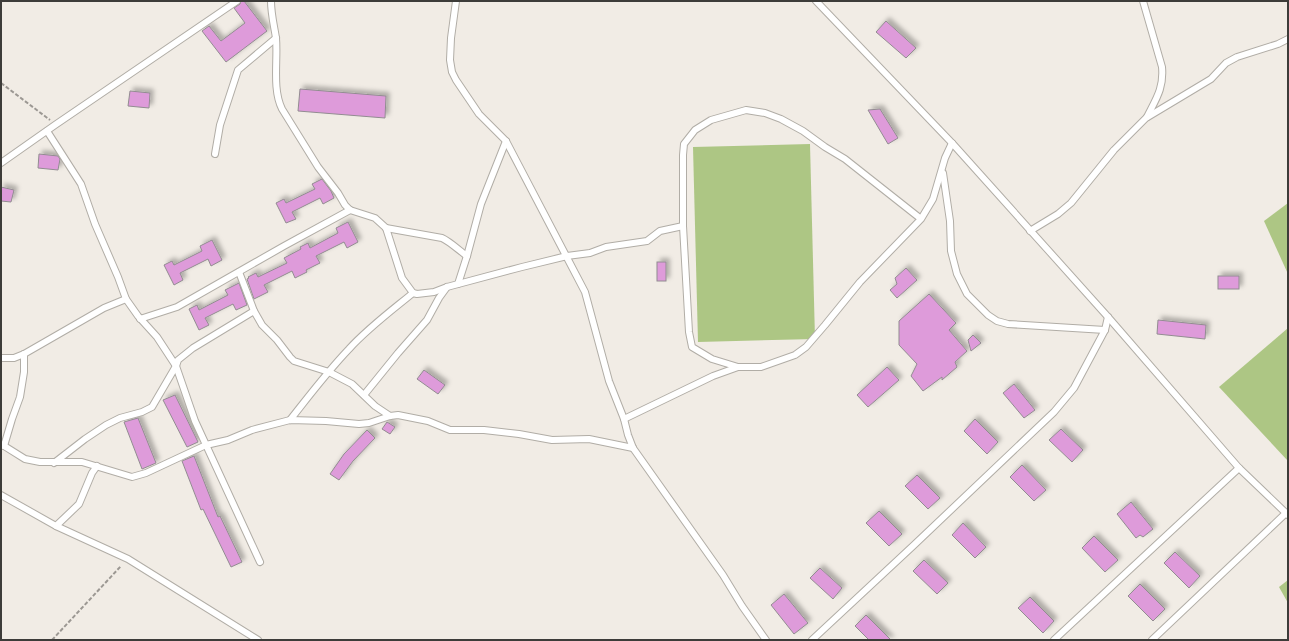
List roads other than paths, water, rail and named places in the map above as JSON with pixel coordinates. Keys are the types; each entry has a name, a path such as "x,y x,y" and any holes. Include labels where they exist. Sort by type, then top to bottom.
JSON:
{"lane":[{"path":"1,163 235,1"},
{"path":"271,1 271,11 276,38 278,102 318,167 350,210 375,218 386,228 402,278 413,293 434,292 458,284 567,256 590,253 606,247 647,241 660,231 683,226"},
{"path":"456,1 451,38 450,60 452,72 479,114 506,141 585,292 609,381 624,419 633,448 723,575 742,606 766,640"},
{"path":"816,1 952,143 1108,317 1239,468 1287,514 1152,640"},
{"path":"1143,1 1162,67 1163,77 1161,88 1146,118"},
{"path":"215,154 222,118 238,70 276,38"},
{"path":"1030,231 1058,214 1071,203 1114,150 1146,118 1211,79 1226,63 1237,57 1278,44 1288,39"},
{"path":"738,367 712,359 692,348 689,332 683,226 684,144 695,130 711,120 746,110 765,113 781,119 803,131 845,159 921,219"},
{"path":"47,131 82,184 95,224 126,299 140,319 157,337 176,366 195,421 260,562"},
{"path":"458,284 467,256 480,204 506,141"},
{"path":"624,419 713,376 738,367 761,366 795,355 806,347 860,282 921,219 933,199 945,158 952,143"},
{"path":"942,169 950,221 951,251 957,274 967,294 988,315 997,322 1008,324 1105,330"},
{"path":"140,319 177,307 350,210"},
{"path":"386,228 442,238 467,256"},
{"path":"239,272 254,312 262,325 277,340 294,361 329,372 352,384 375,406 390,416"},
{"path":"364,395 427,320 447,287"},
{"path":"290,420 354,344 413,293"},
{"path":"1,358 14,358 24,354 104,308 126,299"},
{"path":"54,463 106,425 120,418 142,412 152,407 178,360 193,348 254,312"},
{"path":"812,640 898,561 1054,412 1074,388 1105,330 1108,317"},
{"path":"24,354 24,372 20,397 3,445 25,459 54,463 82,462 132,477 138,476 206,445 233,438 252,430 290,420 359,424 398,415 428,421 450,430 484,430 552,440 589,439 633,448"},
{"path":"56,526 79,504 92,473 97,466"},
{"path":"1054,640 1239,468"},
{"path":"1,495 56,526 128,559 258,640"}]}
